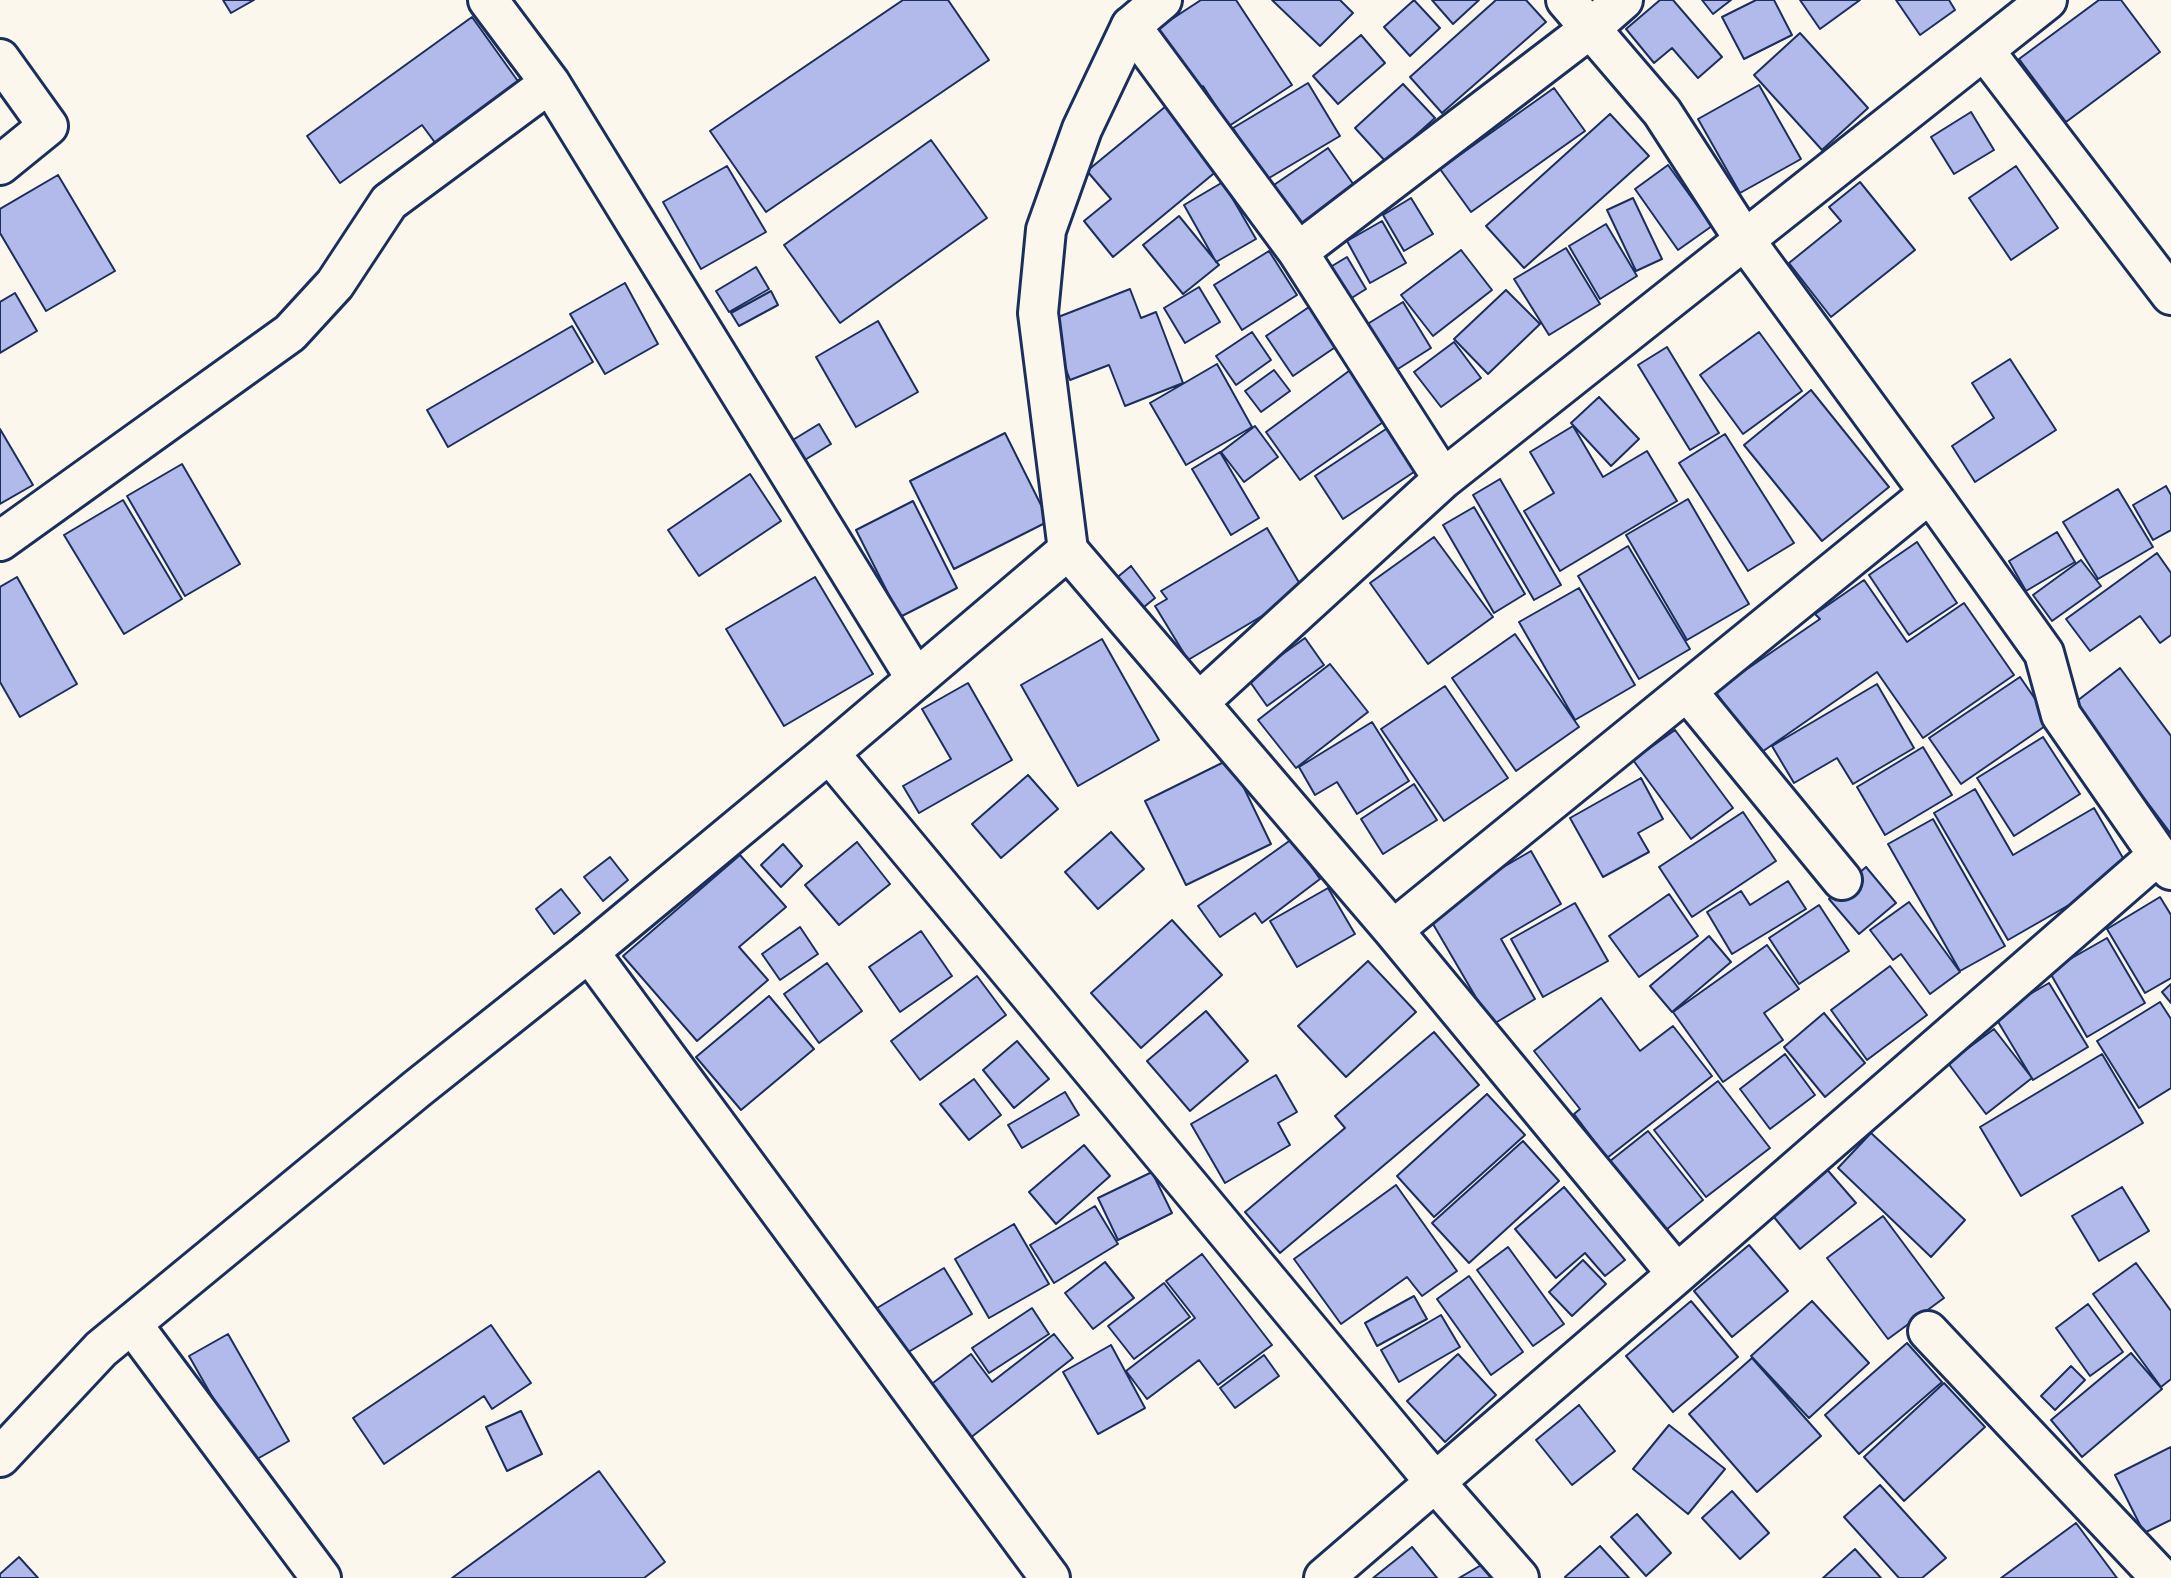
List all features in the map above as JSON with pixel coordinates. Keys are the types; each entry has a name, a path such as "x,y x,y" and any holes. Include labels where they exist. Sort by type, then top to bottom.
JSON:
{"street":[{"path":"488,0 550,83 916,679"},
{"path":"1162,0 1131,26 1082,129 1046,230 1038,313 1068,550 1393,930 1677,1274"},
{"path":"1324,1578 1677,1274 2165,862 2061,715 2043,653 1744,239 1662,112 1566,0"},
{"path":"1298,252 1591,28 1623,0"},
{"path":"1199,702 1443,479 2047,0"},
{"path":"1131,26 1298,252 1443,479"},
{"path":"1984,50 2171,295"},
{"path":"0,60 48,126 0,165"},
{"path":"0,541 290,333 335,284 389,202 550,83"},
{"path":"1393,930 1930,493"},
{"path":"0,1457 101,1349 418,1088 589,952 1068,550"},
{"path":"1687,691 1842,880"},
{"path":"829,752 1435,1482 1519,1578"},
{"path":"589,952 1050,1578"},
{"path":"132,1324 321,1578"},
{"path":"1928,1331 2161,1578"}],"building":[{"path":"223,0 254,0 231,13"},
{"path":"903,0 948,0 989,60 766,212 710,131"},
{"path":"1201,0 1236,0 1292,85 1229,126 1203,86 1189,95 1149,34"},
{"path":"1272,0 1340,0 1353,13 1320,46"},
{"path":"1414,0 1440,28 1410,56 1384,27"},
{"path":"1432,0 1479,0 1453,24"},
{"path":"1496,0 1526,0 1546,22 1442,113 1410,77"},
{"path":"1660,0 1673,0 1722,57 1698,78 1672,48 1654,63 1626,29"},
{"path":"1702,0 1731,0 1713,14"},
{"path":"1756,0 1774,0 1792,35 1744,59 1722,17"},
{"path":"1800,0 1860,0 1820,29"},
{"path":"1896,0 1949,0 1955,10 1920,35"},
{"path":"2099,0 2121,0 2160,52 2066,122 2019,59"},
{"path":"472,17 520,84 436,144 422,125 340,183 307,136"},
{"path":"1800,33 1868,108 1822,150 1754,75"},
{"path":"1361,35 1385,63 1338,104 1313,76"},
{"path":"1308,83 1340,136 1264,181 1233,128"},
{"path":"1403,84 1435,118 1386,162 1355,128"},
{"path":"1759,85 1801,159 1740,193 1698,119"},
{"path":"1554,88 1585,131 1471,212 1440,169"},
{"path":"1171,102 1224,165 1113,257 1084,221 1111,199 1087,171"},
{"path":"1971,112 1994,150 1954,174 1931,137"},
{"path":"1610,114 1649,156 1524,268 1486,226"},
{"path":"931,140 987,218 840,323 784,245"},
{"path":"1328,148 1356,188 1300,228 1271,187"},
{"path":"1668,165 1712,226 1678,250 1635,189"},
{"path":"727,166 766,232 701,269 663,202"},
{"path":"2016,166 2058,228 2011,260 1969,198"},
{"path":"58,175 115,271 46,311 0,233 0,209"},
{"path":"1223,182 1256,239 1216,262 1184,205"},
{"path":"1860,182 1915,250 1831,317 1789,263 1841,221 1829,207"},
{"path":"1411,198 1433,234 1404,251 1383,215"},
{"path":"1633,198 1662,259 1636,271 1607,210"},
{"path":"1179,216 1219,265 1183,294 1143,245"},
{"path":"1382,221 1406,263 1370,283 1347,241"},
{"path":"1606,224 1637,276 1600,299 1569,246"},
{"path":"1566,248 1600,304 1549,335 1514,279"},
{"path":"1461,250 1492,290 1433,336 1401,295"},
{"path":"1269,251 1297,295 1242,330 1214,285"},
{"path":"1347,257 1366,289 1342,304 1322,272"},
{"path":"756,267 769,289 729,312 716,291"},
{"path":"625,283 658,344 605,374 570,314"},
{"path":"1199,287 1220,322 1185,343 1164,308"},
{"path":"1130,289 1141,318 1156,312 1183,383 1125,406 1109,365 1070,380 1048,321"},
{"path":"1506,290 1540,324 1488,374 1454,339"},
{"path":"771,291 778,305 739,326 731,313"},
{"path":"15,293 37,331 0,353 0,302"},
{"path":"1403,302 1431,348 1390,374 1361,328"},
{"path":"1309,307 1337,346 1293,376 1266,336"},
{"path":"878,321 918,392 856,427 816,357"},
{"path":"572,326 593,362 448,447 427,410"},
{"path":"1252,332 1271,360 1236,385 1216,356"},
{"path":"1759,332 1802,391 1743,434 1700,375"},
{"path":"1454,342 1481,378 1441,407 1414,372"},
{"path":"1667,347 1719,433 1690,450 1638,365"},
{"path":"2010,359 2056,430 1975,482 1952,446 1994,418 1972,383"},
{"path":"1217,364 1252,427 1186,465 1150,403"},
{"path":"1353,368 1389,418 1300,480 1266,432"},
{"path":"1274,370 1290,391 1261,412 1245,391"},
{"path":"1811,390 1889,487 1822,541 1744,445"},
{"path":"1599,397 1639,439 1611,466 1571,423"},
{"path":"819,424 831,444 790,469 778,449"},
{"path":"1255,426 1278,457 1244,482 1221,452"},
{"path":"1573,426 1603,477 1647,451 1677,501 1560,571 1524,511 1554,493 1530,452"},
{"path":"1389,427 1417,470 1343,519 1315,476"},
{"path":"0,429 33,485 0,504"},
{"path":"1005,433 1049,521 954,569 910,481"},
{"path":"1725,434 1794,543 1748,571 1679,463"},
{"path":"1220,452 1259,518 1231,535 1192,469"},
{"path":"182,464 240,564 185,596 127,496"},
{"path":"750,474 781,521 699,576 668,530"},
{"path":"1500,479 1561,585 1534,600 1473,495"},
{"path":"2166,486 2171,495 2171,530 2153,540 2133,505"},
{"path":"2118,489 2153,547 2098,579 2063,522"},
{"path":"1688,499 1749,604 1687,640 1626,535"},
{"path":"123,500 182,599 124,634 64,535"},
{"path":"913,501 957,588 900,617 856,530"},
{"path":"1474,507 1525,594 1494,613 1443,525"},
{"path":"1267,528 1304,591 1188,660 1155,606 1167,599 1161,591"},
{"path":"2057,532 2075,562 2026,591 2009,561"},
{"path":"1434,537 1493,617 1428,664 1370,583"},
{"path":"1917,542 1957,603 1909,635 1869,575"},
{"path":"1628,546 1690,649 1639,679 1578,576"},
{"path":"2157,553 2171,573 2171,635 2160,643 2140,616 2090,651 2066,619"},
{"path":"2081,560 2101,586 2052,621 2033,595"},
{"path":"1131,566 1155,598 1133,616 1109,584"},
{"path":"17,577 77,684 20,717 0,682 0,587"},
{"path":"815,577 873,674 784,726 726,629"},
{"path":"1864,580 1907,642 1964,603 2014,675 1923,738 1877,672 1759,754 1715,691 1820,619 1815,614"},
{"path":"1579,588 1635,685 1575,720 1519,622"},
{"path":"1515,634 1579,727 1516,771 1452,678"},
{"path":"1305,638 1324,665 1267,706 1248,679"},
{"path":"1102,639 1159,740 1078,786 1021,685"},
{"path":"1330,664 1368,712 1296,768 1258,720"},
{"path":"2120,668 2171,736 2171,834 2073,704"},
{"path":"2020,677 2051,722 1961,784 1929,738"},
{"path":"968,683 1012,760 919,813 903,786 951,759 922,709"},
{"path":"1877,684 1914,748 1853,784 1837,758 1794,783 1772,746"},
{"path":"1445,686 1508,778 1444,821 1381,729"},
{"path":"1372,722 1409,781 1357,814 1337,782 1315,795 1299,767"},
{"path":"1675,730 1733,808 1691,839 1633,760"},
{"path":"2043,737 2080,794 2014,836 1977,778"},
{"path":"1923,747 1952,795 1885,835 1857,787"},
{"path":"1230,759 1271,844 1186,885 1145,801"},
{"path":"1028,775 1058,809 1001,858 972,824"},
{"path":"1641,778 1663,819 1638,833 1649,852 1603,877 1570,818"},
{"path":"1414,784 1437,820 1383,854 1361,819"},
{"path":"1975,789 2013,855 2094,808 2130,870 2008,940 1934,813"},
{"path":"1743,812 1776,861 1692,917 1659,867"},
{"path":"1933,819 2005,946 1960,971 1888,844"},
{"path":"1111,832 1144,869 1098,909 1065,872"},
{"path":"1292,839 1320,879 1262,923 1255,913 1220,937 1198,906"},
{"path":"857,842 890,884 839,925 805,885"},
{"path":"783,844 802,866 781,887 761,865"},
{"path":"1531,851 1561,904 1501,939 1535,999 1492,1025 1426,912"},
{"path":"740,855 786,907 739,947 768,980 697,1041 623,956"},
{"path":"610,857 628,880 603,901 584,877"},
{"path":"1866,867 1896,903 1859,934 1829,899"},
{"path":"1788,881 1806,909 1732,954 1707,912 1741,891 1750,905"},
{"path":"1328,888 1355,934 1297,967 1270,921"},
{"path":"561,889 580,913 554,934 536,909"},
{"path":"1669,894 1698,936 1639,977 1609,936"},
{"path":"2160,897 2171,915 2171,978 2145,993 2107,929"},
{"path":"1909,902 1960,972 1930,994 1901,954 1893,960 1870,930"},
{"path":"1575,903 1608,961 1543,997 1511,939"},
{"path":"1819,905 1849,951 1799,984 1769,938"},
{"path":"1172,920 1222,975 1141,1048 1091,993"},
{"path":"800,927 818,954 780,980 762,954"},
{"path":"921,931 952,976 900,1012 869,967"},
{"path":"1709,936 1731,962 1672,1012 1650,986"},
{"path":"2107,938 2145,1003 2087,1037 2049,971"},
{"path":"1767,945 1799,989 1764,1013 1783,1040 1723,1082 1673,1012"},
{"path":"1368,961 1416,1012 1346,1077 1298,1026"},
{"path":"827,963 862,1011 819,1043 784,994"},
{"path":"1890,966 1927,1015 1867,1060 1831,1010"},
{"path":"977,976 1006,1015 920,1080 891,1041"},
{"path":"2049,983 2088,1047 2033,1080 1994,1015"},
{"path":"2171,984 2171,1003 2162,992"},
{"path":"769,996 814,1049 741,1110 696,1057"},
{"path":"1601,998 1640,1051 1673,1026 1712,1076 1607,1158 1574,1114 1580,1109 1534,1051"},
{"path":"2160,1002 2171,1019 2171,1088 2139,1108 2097,1041"},
{"path":"1206,1011 1248,1061 1190,1111 1147,1061"},
{"path":"1824,1013 1865,1063 1825,1097 1784,1047"},
{"path":"1994,1029 2032,1078 1986,1114 1948,1063"},
{"path":"1434,1032 1479,1085 1280,1253 1245,1212 1345,1128 1335,1116"},
{"path":"1017,1041 1049,1079 1014,1108 983,1070"},
{"path":"1785,1054 1815,1095 1770,1129 1740,1089"},
{"path":"2102,1054 2143,1123 2021,1196 1980,1127"},
{"path":"1276,1075 1297,1112 1278,1123 1290,1145 1225,1183 1191,1124"},
{"path":"974,1079 1001,1115 969,1140 940,1104"},
{"path":"1718,1081 1770,1148 1706,1197 1654,1130"},
{"path":"1065,1092 1079,1115 1022,1148 1008,1125"},
{"path":"1487,1094 1525,1135 1434,1217 1397,1176"},
{"path":"1648,1131 1703,1200 1656,1238 1600,1169"},
{"path":"1871,1133 1965,1220 1931,1257 1838,1168"},
{"path":"1523,1141 1559,1181 1469,1263 1432,1223"},
{"path":"1084,1145 1110,1176 1056,1224 1029,1192"},
{"path":"1824,1166 1856,1203 1800,1249 1769,1211"},
{"path":"1152,1172 1172,1213 1118,1240 1098,1198"},
{"path":"1396,1185 1457,1271 1422,1296 1407,1277 1341,1324 1294,1259"},
{"path":"1564,1187 1625,1260 1605,1276 1585,1253 1556,1278 1515,1229"},
{"path":"2122,1187 2149,1231 2099,1261 2072,1216"},
{"path":"1095,1206 1118,1244 1054,1283 1030,1245"},
{"path":"1883,1216 1944,1298 1888,1339 1827,1258"},
{"path":"1014,1224 1049,1284 989,1318 955,1259"},
{"path":"1749,1245 1788,1291 1732,1337 1694,1291"},
{"path":"1508,1247 1564,1324 1533,1346 1477,1270"},
{"path":"1202,1254 1272,1345 1218,1385 1199,1360 1147,1399 1126,1371 1195,1318 1166,1281"},
{"path":"1583,1260 1606,1284 1572,1316 1549,1292"},
{"path":"1105,1262 1134,1298 1093,1329 1065,1293"},
{"path":"2136,1263 2171,1311 2171,1379 2161,1387 2093,1294"},
{"path":"944,1268 972,1314 895,1360 867,1314"},
{"path":"1469,1276 1523,1352 1491,1375 1437,1299"},
{"path":"1164,1283 1190,1317 1134,1359 1108,1326"},
{"path":"1414,1296 1427,1319 1377,1346 1365,1323"},
{"path":"1691,1301 1738,1357 1673,1412 1626,1356"},
{"path":"1812,1301 1869,1363 1809,1418 1751,1356"},
{"path":"2088,1304 2123,1352 2090,1376 2056,1328"},
{"path":"1032,1308 1049,1334 989,1373 972,1348"},
{"path":"1441,1315 1460,1347 1399,1382 1381,1350"},
{"path":"491,1325 531,1383 492,1409 484,1396 384,1464 353,1418"},
{"path":"228,1334 289,1441 250,1463 189,1356"},
{"path":"1054,1334 1073,1358 965,1442 925,1389 971,1354 992,1382"},
{"path":"1907,1343 1942,1382 1859,1454 1825,1415"},
{"path":"1111,1345 1145,1408 1098,1434 1063,1372"},
{"path":"2131,1353 2162,1389 2082,1457 2051,1420"},
{"path":"1458,1354 1496,1395 1445,1442 1407,1401"},
{"path":"1264,1355 1279,1376 1235,1408 1220,1388"},
{"path":"1752,1358 1821,1436 1757,1492 1689,1414"},
{"path":"2071,1366 2085,1380 2055,1410 2041,1396"},
{"path":"1944,1383 1985,1427 1904,1501 1864,1457"},
{"path":"1579,1405 1615,1451 1572,1485 1536,1440"},
{"path":"521,1411 542,1454 507,1471 486,1427"},
{"path":"1669,1425 1725,1469 1688,1514 1633,1469"},
{"path":"2171,1447 2171,1520 2144,1533 2115,1475"},
{"path":"599,1471 665,1562 644,1578 452,1578"},
{"path":"1880,1485 1946,1558 1922,1578 1899,1578 1844,1517"},
{"path":"1732,1491 1769,1533 1740,1559 1702,1518"},
{"path":"1637,1514 1671,1553 1646,1576 1611,1537"},
{"path":"2076,1523 2117,1578 2001,1578"},
{"path":"1600,1546 1629,1578 1565,1577"},
{"path":"1412,1547 1437,1578 1373,1578"},
{"path":"1855,1549 1881,1578 1823,1578"},
{"path":"19,1557 38,1578 0,1578 0,1574"},
{"path":"1483,1564 1491,1578 1459,1578"}]}
